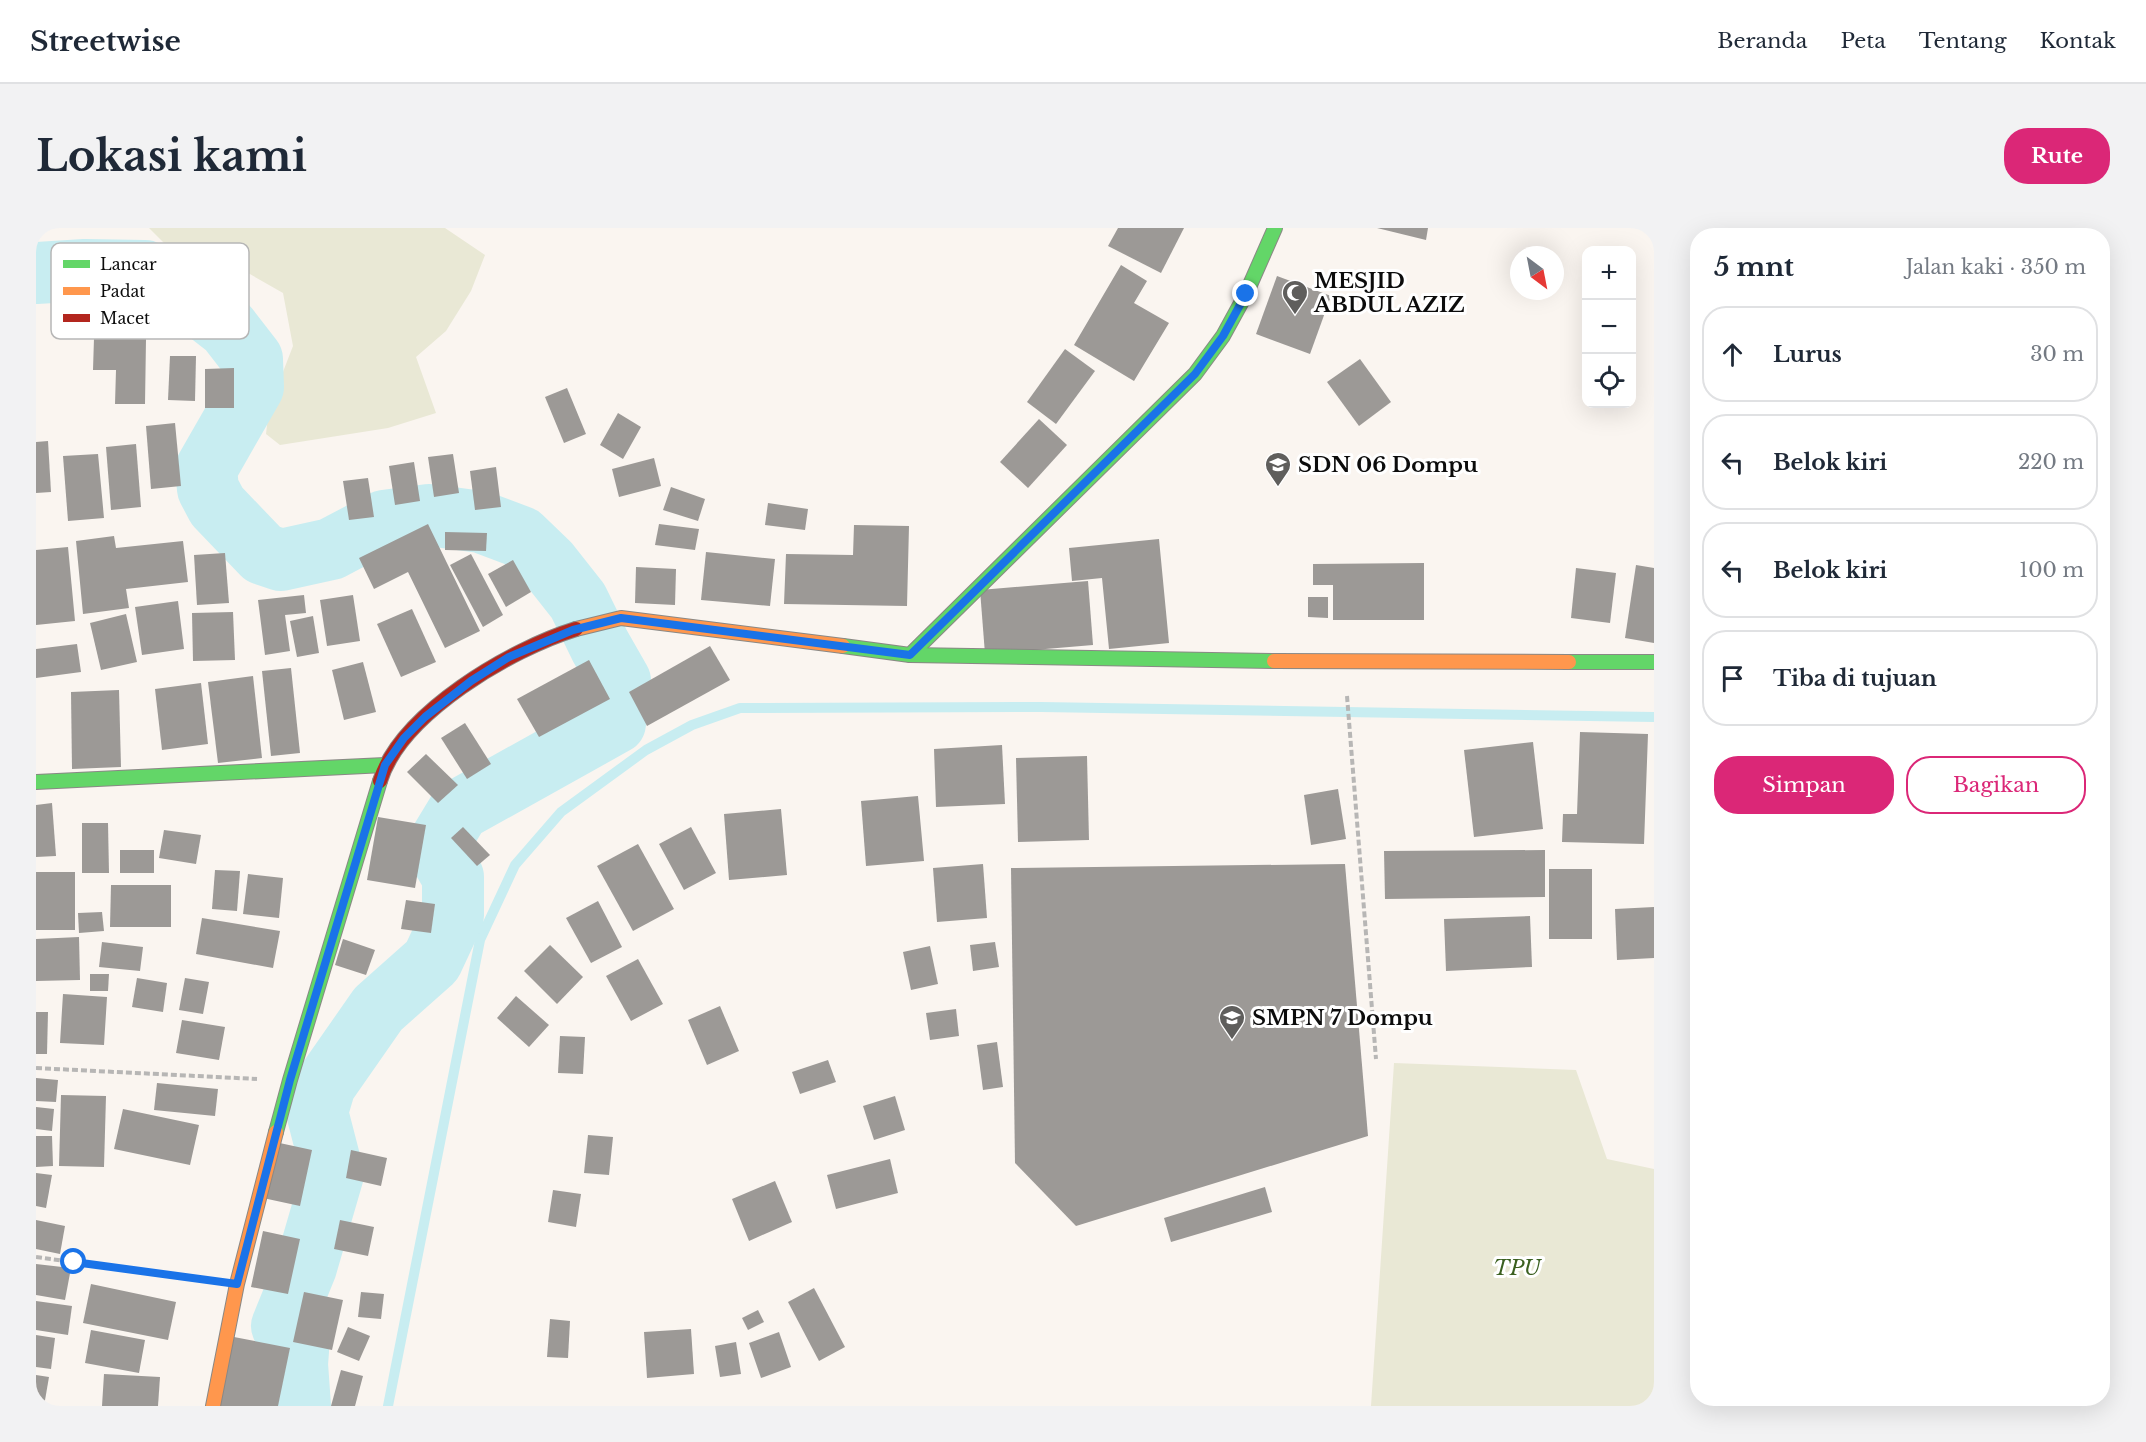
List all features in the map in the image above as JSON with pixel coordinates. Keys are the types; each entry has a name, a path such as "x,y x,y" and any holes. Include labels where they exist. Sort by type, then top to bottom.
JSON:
{"main road":[{"path":"910,655 1195,374 1223,336 1246,294 1275,228"},
{"path":"213,1406 237,1284 290,1080 385,765 404,738 418,724 471,681 509,657 573,630 621,618 910,655 1344,662 1654,662"},
{"path":"36,782 385,765"}],"path":[{"path":"1344,662 1376,1059"},
{"path":"36,1068 290,1080"},
{"path":"36,1257 237,1284"}],"green space":[{"path":"149,228 445,228 485,255 471,291 446,331 416,357 436,413 388,428 280,445 266,434 269,408 293,346 283,293 249,274 249,243 164,243"},
{"name":"TPU","path":"1394,1063 1576,1070 1607,1159 1654,1169 1654,1406 1371,1406"}],"building":[{"path":"1118,228 1184,228 1161,273 1108,246"},
{"path":"1377,228 1428,228 1426,240"},
{"path":"1121,265 1147,281 1134,303 1169,323 1134,381 1074,345"},
{"path":"1277,276 1331,296 1310,354 1256,334"},
{"path":"94,339 146,339 145,404 115,404 116,370 93,370"},
{"path":"1065,349 1095,371 1056,424 1027,402"},
{"path":"170,356 196,356 195,401 168,400"},
{"path":"1360,359 1391,402 1359,426 1327,382"},
{"path":"234,368 234,408 205,408 205,369"},
{"path":"567,388 586,434 564,443 545,397"},
{"path":"618,413 641,427 623,459 600,445"},
{"path":"1039,419 1067,445 1028,488 1000,462"},
{"path":"175,423 181,486 151,489 146,426"},
{"path":"48,441 51,492 36,493 36,442"},
{"path":"136,444 141,507 111,510 106,447"},
{"path":"98,454 104,518 68,521 63,456"},
{"path":"453,454 459,493 434,497 428,457"},
{"path":"654,458 661,486 619,497 612,469"},
{"path":"414,462 420,501 395,505 389,466"},
{"path":"496,467 501,507 475,510 470,471"},
{"path":"368,478 374,517 349,520 343,481"},
{"path":"671,487 705,499 698,521 663,510"},
{"path":"768,503 808,509 805,530 765,525"},
{"path":"428,524 480,631 445,648 408,572 374,589 359,558"},
{"path":"659,524 699,529 695,550 655,545"},
{"path":"854,525 909,526 907,606 784,604 786,554 853,555"},
{"path":"445,532 487,533 486,551 445,550"},
{"path":"114,536 116,548 183,541 188,582 126,589 129,608 83,614 76,541"},
{"path":"1159,539 1169,643 1109,649 1102,578 1072,581 1069,548"},
{"path":"68,547 75,621 36,625 36,550"},
{"path":"706,552 775,559 770,606 701,600"},
{"path":"225,553 229,603 197,605 194,555"},
{"path":"471,554 503,615 483,627 450,565"},
{"path":"513,560 531,592 506,607 488,574"},
{"path":"1424,563 1424,620 1333,620 1333,585 1313,585 1313,564"},
{"path":"1636,565 1654,568 1654,643 1625,638"},
{"path":"636,567 676,569 675,605 635,603"},
{"path":"1576,568 1616,573 1610,623 1571,618"},
{"path":"1088,581 1093,645 985,654 980,590"},
{"path":"304,595 306,613 285,615 290,651 265,655 258,600"},
{"path":"353,595 360,641 327,646 320,600"},
{"path":"1308,597 1328,597 1328,618 1308,617"},
{"path":"178,601 184,649 142,655 135,607"},
{"path":"412,609 436,662 401,677 377,624"},
{"path":"233,612 235,660 193,661 192,613"},
{"path":"126,614 137,662 101,670 90,623"},
{"path":"313,616 319,653 297,657 290,621"},
{"path":"77,644 81,672 36,678 36,649"},
{"path":"710,646 730,680 647,726 629,692"},
{"path":"589,660 610,699 539,737 517,699"},
{"path":"363,662 376,712 344,720 332,670"},
{"path":"291,668 300,753 271,756 262,671"},
{"path":"253,676 262,758 218,763 208,682"},
{"path":"201,683 208,744 162,750 155,689"},
{"path":"119,690 121,767 72,769 71,692"},
{"path":"465,723 491,764 467,779 441,738"},
{"path":"1580,732 1648,734 1644,844 1562,842 1563,814 1577,814"},
{"path":"1533,742 1543,829 1474,837 1464,750"},
{"path":"1002,745 1005,804 936,807 934,749"},
{"path":"426,754 458,785 438,803 407,772"},
{"path":"1087,756 1089,840 1018,842 1016,758"},
{"path":"1338,789 1346,839 1311,845 1304,795"},
{"path":"918,796 924,861 866,866 861,801"},
{"path":"52,803 56,856 36,857 36,805"},
{"path":"781,809 787,875 729,880 724,814"},
{"path":"378,817 426,825 415,888 367,880"},
{"path":"82,823 108,823 109,873 82,873"},
{"path":"463,827 490,855 477,866 451,838"},
{"path":"691,827 716,873 684,890 659,844"},
{"path":"164,830 201,835 196,864 159,858"},
{"path":"638,844 674,909 633,931 597,866"},
{"path":"120,850 154,850 154,873 120,873"},
{"path":"1545,850 1545,897 1385,899 1384,851"},
{"path":"983,864 987,918 937,922 933,868"},
{"path":"1345,864 1368,1136 1076,1226 1015,1163 1011,868"},
{"path":"1549,869 1592,869 1592,939 1549,939"},
{"path":"215,870 240,871 237,911 212,909"},
{"path":"36,872 75,872 75,930 36,930"},
{"path":"248,874 283,878 279,918 243,914"},
{"path":"111,885 171,885 171,927 110,927"},
{"path":"406,900 435,904 431,933 401,929"},
{"path":"598,901 622,947 591,963 566,918"},
{"path":"1654,907 1654,958 1617,960 1615,909"},
{"path":"102,912 104,931 79,933 78,913"},
{"path":"1530,916 1532,967 1446,971 1444,919"},
{"path":"202,918 280,931 273,968 196,954"},
{"path":"79,937 80,980 36,981 36,939"},
{"path":"343,939 375,950 366,975 335,965"},
{"path":"102,942 143,947 140,971 99,967"},
{"path":"995,942 999,967 973,971 970,945"},
{"path":"550,945 583,977 557,1004 524,971"},
{"path":"930,946 938,984 911,990 903,952"},
{"path":"638,959 663,1004 631,1021 606,976"},
{"path":"90,974 109,974 108,991 90,991"},
{"path":"137,978 167,983 163,1012 132,1007"},
{"path":"185,978 209,982 203,1014 179,1010"},
{"path":"63,994 107,997 104,1045 60,1043"},
{"path":"516,996 549,1025 529,1047 497,1018"},
{"path":"720,1006 739,1051 707,1065 688,1020"},
{"path":"956,1009 959,1036 930,1040 926,1013"},
{"path":"36,1012 48,1012 47,1054 36,1054"},
{"path":"182,1020 225,1027 219,1060 176,1053"},
{"path":"560,1036 585,1037 583,1074 558,1073"},
{"path":"997,1042 1003,1087 983,1090 977,1045"},
{"path":"828,1060 836,1082 800,1094 792,1072"},
{"path":"36,1078 58,1080 56,1102 36,1101"},
{"path":"157,1083 218,1089 215,1116 154,1110"},
{"path":"61,1095 106,1096 104,1167 59,1166"},
{"path":"895,1096 905,1130 874,1140 863,1106"},
{"path":"36,1107 54,1109 52,1131 36,1129"},
{"path":"123,1109 199,1125 190,1165 114,1149"},
{"path":"588,1135 613,1137 609,1175 584,1173"},
{"path":"36,1136 52,1136 53,1166 36,1167"},
{"path":"275,1142 312,1150 300,1206 263,1198"},
{"path":"351,1150 387,1158 381,1186 346,1178"},
{"path":"890,1159 898,1193 836,1209 827,1175"},
{"path":"36,1173 52,1175 46,1208 36,1206"},
{"path":"775,1181 792,1222 749,1241 732,1199"},
{"path":"1265,1187 1272,1212 1171,1242 1164,1218"},
{"path":"553,1190 581,1194 576,1227 548,1222"},
{"path":"36,1220 65,1226 60,1254 36,1249"},
{"path":"340,1220 374,1227 368,1256 334,1249"},
{"path":"263,1231 300,1239 288,1294 251,1287"},
{"path":"36,1264 71,1268 65,1300 36,1295"},
{"path":"91,1284 176,1302 168,1340 83,1323"},
{"path":"814,1288 845,1347 819,1361 788,1302"},
{"path":"304,1292 343,1300 332,1350 293,1342"},
{"path":"361,1292 384,1294 381,1319 358,1317"},
{"path":"36,1301 72,1306 68,1335 36,1330"},
{"path":"758,1310 764,1322 748,1330 742,1318"},
{"path":"550,1319 570,1321 568,1358 547,1357"},
{"path":"348,1327 370,1336 359,1361 337,1352"},
{"path":"691,1329 694,1374 647,1378 644,1332"},
{"path":"91,1330 145,1340 139,1373 85,1363"},
{"path":"779,1332 791,1367 761,1378 749,1343"},
{"path":"36,1335 55,1338 51,1369 36,1367"},
{"path":"234,1337 290,1348 278,1406 219,1406"},
{"path":"736,1342 741,1374 720,1377 715,1346"},
{"path":"341,1370 363,1376 355,1406 331,1406"},
{"path":"104,1374 160,1377 158,1406 102,1406"},
{"path":"36,1375 49,1377 44,1406 36,1406"}],"waterway":[{"path":"36,273 51,272"},
{"path":"237,339 252,359 253,387 206,469 208,489 217,506 263,554 281,560 331,549 384,521 429,515 481,522 521,537 548,563 578,601 620,681 615,723 459,810 436,848 453,877 453,916 432,961 378,1009 325,1085 317,1112 333,1174 306,1267 282,1326 288,1340 298,1351 300,1406"},
{"path":"388,1406 480,940 515,865 561,812 646,750 692,725 740,708 1041,707 1654,717"}],"traffic: fast":[{"path":"843,646 910,655 1195,374 1223,336 1246,294 1275,228"},
{"path":"910,655 1274,661"},
{"path":"1569,662 1654,662"},
{"path":"36,782 385,765"},
{"path":"276,1132 380,781"}],"traffic: slow":[{"path":"576,629 621,618 843,646"},
{"path":"1274,661 1569,662"},
{"path":"213,1406 237,1284 276,1132"}],"traffic: jam":[{"path":"380,781 392,756 410,731 434,708 491,668 550,638 576,629"}],"place":[{"name":"MESJID ABDUL AZIZ","path":"1295,316"},
{"name":"SDN 06 Dompu","path":"1278,488"},
{"name":"SMPN 7 Dompu","path":"1232,1041"}],"route":[{"path":"74,1262 237,1284 290,1080 385,765 404,738 425,717 471,681 509,657 573,630 621,618 910,655 1195,374 1223,336 1246,294"}]}
